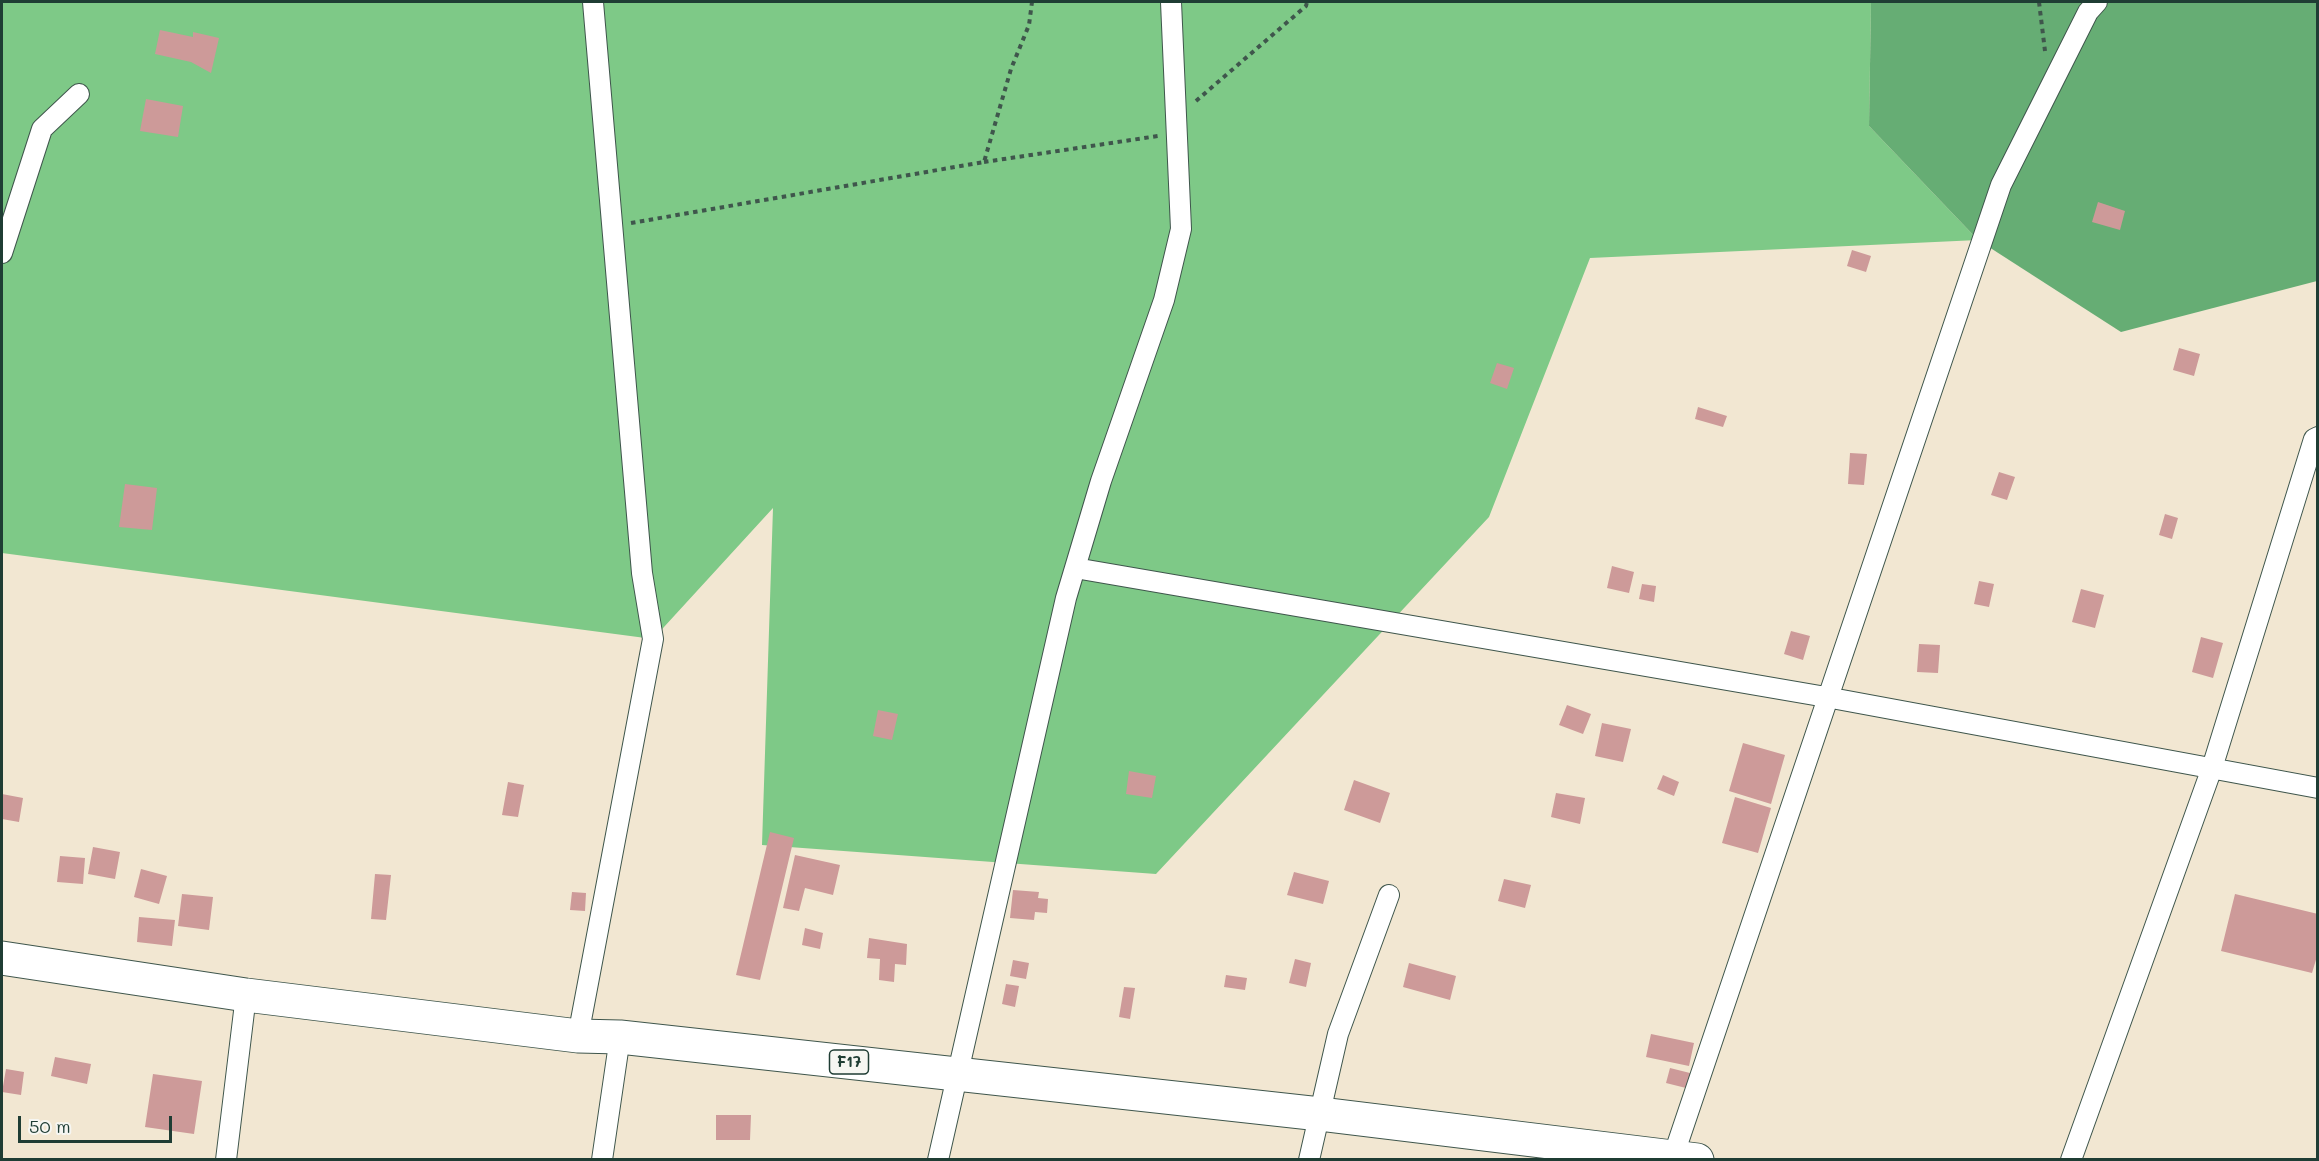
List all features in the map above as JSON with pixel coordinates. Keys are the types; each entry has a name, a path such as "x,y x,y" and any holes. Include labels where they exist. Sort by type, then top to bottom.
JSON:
{"highway":[{"name":"F17","path":"2,958 246,995 578,1036 620,1037 1320,1114 1681,1158"}],"street":[{"path":"578,1036 653,639 642,573 593,2"},
{"path":"938,1160 956,1074 1075,568 1101,481 1164,300 1181,229 1171,2"},
{"path":"1681,1158 1826,697 2001,185 2088,12 2097,2"},
{"path":"2,254 42,129 79,94"},
{"path":"2071,1160 2212,768 2313,439 2318,437"},
{"path":"1075,568 1826,697 2318,788"},
{"path":"1309,1160 1338,1034 1389,895"},
{"path":"226,1160 246,995"},
{"path":"602,1160 620,1037"}],"path":[{"path":"612,226 984,162 1011,69 1029,25 1032,2"},
{"path":"2038,2 2049,91"}],"green space":[{"path":"2,2 1871,2 1869,126 1978,240 1590,258 1489,517 1156,874 762,845 773,508 653,639 2,553"},
{"path":"1871,2 2317,2 2317,281 2121,332 1978,240 1869,126"}],"building":[{"path":"160,30 193,37 193,32 219,38 211,73 191,62 155,54"},
{"path":"146,99 183,106 178,137 140,131"},
{"path":"2098,202 2125,211 2120,230 2092,222"},
{"path":"1852,250 1871,256 1866,272 1847,266"},
{"path":"2179,348 2200,354 2194,376 2173,370"},
{"path":"1497,363 1514,368 1507,389 1490,383"},
{"path":"1698,407 1727,416 1723,427 1695,419"},
{"path":"1850,453 1867,454 1864,485 1848,484"},
{"path":"1999,472 2015,477 2007,500 1991,495"},
{"path":"125,484 157,488 152,530 119,527"},
{"path":"2165,514 2178,518 2172,539 2159,535"},
{"path":"1612,566 1634,572 1629,593 1607,588"},
{"path":"1979,581 1994,584 1989,607 1974,604"},
{"path":"1642,584 1656,586 1654,602 1639,599"},
{"path":"2081,589 2104,595 2095,628 2072,622"},
{"path":"1791,631 1810,636 1803,660 1784,654"},
{"path":"2201,637 2223,643 2213,678 2192,672"},
{"path":"1919,644 1940,645 1938,673 1917,672"},
{"path":"1567,705 1591,714 1583,734 1559,725"},
{"path":"878,710 898,714 892,740 873,736"},
{"path":"1602,723 1631,729 1623,762 1595,756"},
{"path":"1743,743 1785,755 1771,804 1729,791"},
{"path":"1129,771 1156,776 1152,798 1126,794"},
{"path":"1663,775 1679,782 1674,796 1657,789"},
{"path":"1354,780 1390,793 1380,823 1344,810"},
{"path":"508,782 524,785 518,817 502,815"},
{"path":"1556,793 1585,798 1580,824 1551,817"},
{"path":"2,794 23,798 19,822 2,819"},
{"path":"1735,797 1771,808 1758,853 1722,843"},
{"path":"770,832 794,838 760,980 736,975"},
{"path":"93,847 120,852 115,879 88,874"},
{"path":"795,855 840,865 833,895 805,888 799,911 783,908"},
{"path":"60,856 85,858 83,884 57,882"},
{"path":"141,869 167,876 159,904 134,897"},
{"path":"1294,872 1329,881 1323,904 1287,895"},
{"path":"375,874 391,875 386,920 371,919"},
{"path":"1504,879 1531,885 1525,908 1498,901"},
{"path":"1013,890 1039,892 1038,898 1048,899 1047,913 1035,912 1034,920 1010,918"},
{"path":"572,892 586,893 585,911 570,910"},
{"path":"182,894 213,897 209,930 178,926"},
{"path":"2235,894 2318,914 2318,953 2312,973 2221,951"},
{"path":"139,917 175,920 172,946 137,942"},
{"path":"805,928 823,933 820,949 802,945"},
{"path":"869,938 907,944 906,965 895,964 894,982 879,980 880,959 867,958"},
{"path":"1295,959 1311,963 1306,987 1289,983"},
{"path":"1013,960 1029,963 1026,979 1010,976"},
{"path":"1409,963 1456,976 1450,1000 1403,987"},
{"path":"1226,975 1247,978 1245,990 1224,987"},
{"path":"1006,984 1019,986 1015,1007 1002,1004"},
{"path":"1124,987 1135,988 1130,1019 1119,1017"},
{"path":"1651,1034 1694,1043 1689,1066 1646,1057"},
{"path":"55,1057 91,1064 87,1084 51,1076"},
{"path":"1670,1068 1694,1074 1690,1089 1666,1083"},
{"path":"6,1069 24,1072 21,1095 2,1092"},
{"path":"153,1074 202,1081 194,1134 145,1127"},
{"path":"716,1115 751,1115 750,1140 716,1140"}]}
